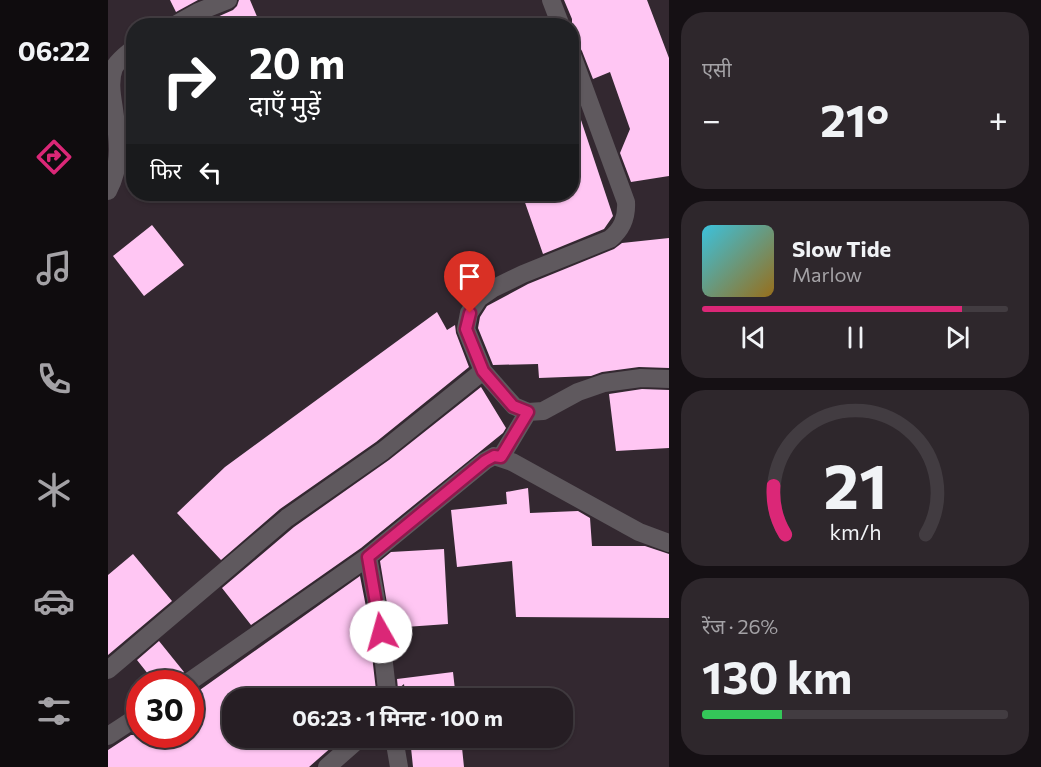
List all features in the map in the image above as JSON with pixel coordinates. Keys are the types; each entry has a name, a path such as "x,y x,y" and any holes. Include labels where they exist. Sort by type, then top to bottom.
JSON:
{"street":[{"path":"187,18 228,0"},
{"path":"551,0 558,18"},
{"path":"108,191 117,166 118,136 111,84 114,67 126,56"},
{"path":"579,74 626,202 627,214 619,232 610,239 524,274 492,289 479,298 470,313 466,329 483,371 513,406 528,412 543,411 578,392 604,383 640,378 669,379"},
{"path":"108,670 287,518 383,451 483,371"},
{"path":"501,457 528,412"},
{"path":"204,671 368,557 494,456 512,462 639,532 669,543"},
{"path":"368,557 378,610 387,688"},
{"path":"108,736 126,724"},
{"path":"327,767 349,748"},
{"path":"396,748 399,767"}],"building":[{"path":"170,0 198,0 176,12"},
{"path":"239,0 250,0 258,18 215,18 233,10"},
{"path":"564,0 647,0 669,58 669,176 631,182 620,153 630,129 610,72 593,79 579,46 579,18 572,18"},
{"path":"579,114 613,216 604,229 543,254 524,201 579,201"},
{"path":"152,225 184,265 144,296 113,256"},
{"path":"669,238 669,368 639,367 602,372 591,376 539,378 538,364 493,365 478,328 480,317 487,306 528,284 614,249 622,243"},
{"path":"437,312 447,330 455,325 469,367 376,442 280,509 221,560 177,513 225,467"},
{"path":"481,387 506,428 503,433 361,548 251,625 222,588 294,527 389,460"},
{"path":"642,389 669,390 669,448 616,451 609,394"},
{"path":"528,488 530,513 578,511 590,518 592,546 645,546 669,554 669,618 516,617 512,561 457,567 451,510 507,504 506,492"},
{"path":"444,549 448,624 391,628 380,561 391,552"},
{"path":"133,554 172,601 108,655 108,575"},
{"path":"360,576 367,612 376,688 222,688 222,748 331,748 309,767 108,767 108,750 126,738 126,748 204,748 204,687"},
{"path":"159,641 182,670 145,670 137,660"},
{"path":"453,672 455,688 405,688 404,684 398,688 397,679"},
{"path":"411,748 462,748 464,767 413,767"}],"route":[{"path":"381,632 368,557 485,461 494,456 501,457 528,412 513,406 483,371 466,329 470,313"}]}
